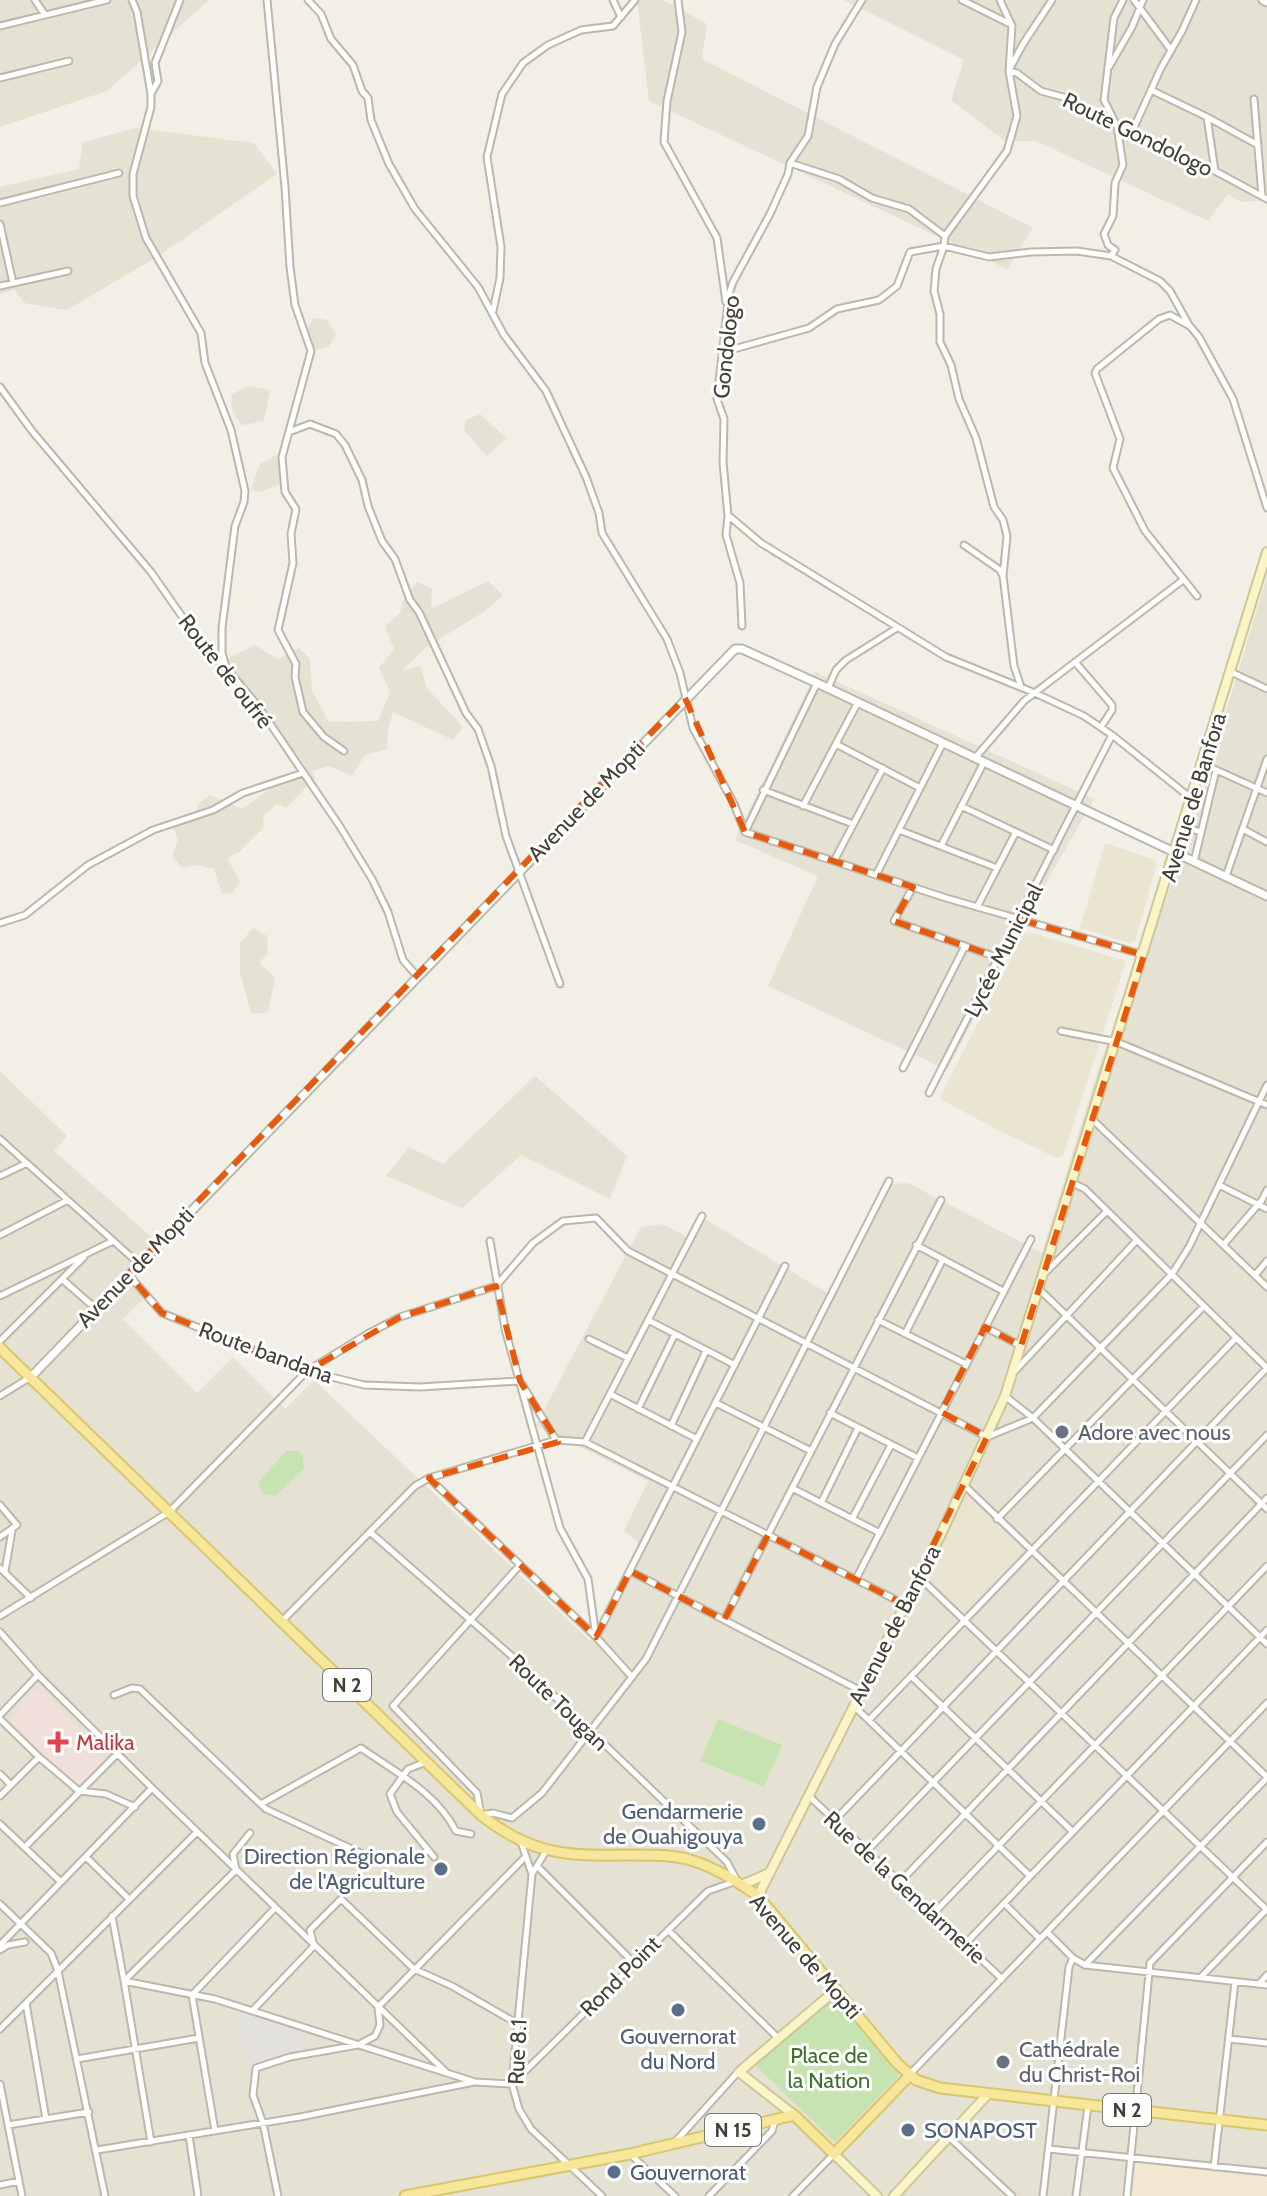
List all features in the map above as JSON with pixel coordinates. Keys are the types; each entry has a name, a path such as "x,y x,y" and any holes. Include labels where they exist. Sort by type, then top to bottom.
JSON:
{"main road":[{"name":"Avenue de Banfora","path":"758,1896 964,1485 1005,1396 1231,672 1262,586 1267,552"},
{"name":"Avenue de Mopti","path":"0,1348 502,1832 546,1851 582,1856 666,1856 714,1869 739,1883 758,1896 910,2075 924,2084 987,2095 1267,2125"},
{"path":"739,1883 768,1873"},
{"path":"837,1989 739,2072 794,2115 877,2196"},
{"path":"834,2154 910,2075"},
{"path":"894,2196 987,2095"},
{"name":"N 15","path":"405,2196 444,2193 671,2145 794,2115"}],"street":[{"path":"35,0 45,15"},
{"path":"0,26 107,0"},
{"path":"132,0 137,12 151,94 151,107 133,174 133,196 146,238 201,333 205,363 231,430 245,491 235,526 222,628 222,653 227,669"},
{"path":"151,94 158,81 155,63 180,0"},
{"path":"267,0 290,267 295,305 311,351 282,457 285,492 296,509 291,534 293,563 278,630 296,664 295,677 303,712 324,737 344,751"},
{"path":"308,0 321,14 331,39 353,65 368,98 371,120 384,152 408,199 434,236 478,287 504,335 546,391 586,477 599,513 602,533 667,639 680,673 693,728 734,804 745,832"},
{"path":"613,0 621,17"},
{"path":"493,312 500,278 501,247 487,157 502,94 523,63 548,45 581,30 613,26 635,0"},
{"path":"678,0 682,32 667,101 664,142 717,238 727,308"},
{"name":"Gondologo","path":"742,626 740,583 726,535 724,419 717,399 727,308 733,282 755,246 788,174 790,163 808,136 817,87 835,44 862,0"},
{"path":"962,0 1012,25"},
{"path":"1000,0 1012,25 1009,71 1017,116 1007,151 945,236 934,291 940,314 940,342 951,365 959,399 976,438 994,507 1003,520 1007,536 1003,576 1014,666 1021,688"},
{"path":"1009,71 1052,0"},
{"path":"1111,256 1115,250 1108,245 1104,234 1113,216 1115,183 1123,165 1117,126 1104,100 1114,18 1123,0"},
{"path":"1134,0 1171,50"},
{"path":"1108,70 1143,0"},
{"path":"1131,134 1196,0"},
{"path":"0,78 69,61"},
{"name":"Route Gondologo","path":"1009,71 1017,73 1041,91 1063,97 1131,134 1215,171 1264,197"},
{"path":"1151,90 1258,145"},
{"path":"1254,99 1264,197"},
{"path":"1207,117 1215,171"},
{"path":"790,163 839,179 872,198 909,209 945,236"},
{"path":"0,203 119,173"},
{"path":"0,224 13,283"},
{"path":"723,352 809,328 837,309 879,300 897,286 910,252 944,246 989,257 1077,251 1111,256 1160,281 1170,291 1199,337 1233,399 1267,508"},
{"path":"0,286 68,271"},
{"path":"1189,325 1170,315 1159,319 1095,373 1120,439 1113,468 1145,531 1197,596"},
{"name":"Route de oufré","path":"1,390 151,572 204,648 227,669 258,706 372,879 388,912 403,960 417,976"},
{"path":"289,432 310,424 336,434 345,445 362,480 382,541 395,559 410,600 419,612 466,713 478,729 491,766 498,807 518,871 560,984"},
{"path":"728,516 761,543 946,657 1035,693 1101,727 1192,799"},
{"path":"964,545 1000,570 1003,576"},
{"path":"975,758 1024,701 1183,580"},
{"path":"828,688 836,670 846,660 897,628"},
{"name":"Avenue de Mopti","path":"30,1378 735,649 742,649 828,688 1267,896"},
{"path":"1075,662 1112,705 1101,727"},
{"path":"1231,672 1267,689"},
{"path":"745,832 817,683"},
{"path":"803,806 858,702"},
{"name":"Lycée Municipal","path":"929,1093 1112,735"},
{"path":"876,875 943,743"},
{"path":"836,744 920,788"},
{"path":"1226,876 1267,759"},
{"path":"941,846 984,762"},
{"path":"1203,764 1267,793"},
{"path":"834,861 883,768"},
{"path":"1194,862 1216,770"},
{"path":"0,923 25,915 88,865 153,830 213,810 243,793 303,773"},
{"path":"763,790 853,824"},
{"path":"961,806 1054,850"},
{"path":"1184,826 1200,832"},
{"path":"1243,829 1267,842"},
{"path":"899,830 997,868"},
{"path":"745,832 977,907 1144,955"},
{"path":"977,907 1016,832"},
{"path":"913,887 894,921 999,958"},
{"path":"903,1068 965,946"},
{"path":"1061,1031 1117,1042 1267,1105"},
{"path":"0,1616 169,1512 307,1371 400,1317 496,1286 533,1243 563,1221 596,1218 628,1251 987,1437 1033,1418 1172,1274 1189,1247 1267,1085"},
{"path":"1093,1120 1267,1287"},
{"path":"2,1144 138,1263"},
{"path":"0,1176 27,1163"},
{"path":"520,1565 393,1706 477,1793 481,1815 493,1813 512,1818 542,1793 646,1659 889,1181"},
{"path":"835,1820 1267,1368 1085,1189 1073,1183"},
{"path":"1219,1185 1267,1209"},
{"path":"1224,1244 1267,1190"},
{"path":"0,1235 68,1200"},
{"path":"724,1620 941,1200"},
{"name":"Avenue de Banfora","path":"1044,1274 1107,1211"},
{"path":"585,1442 702,1216"},
{"path":"856,1579 1031,1239"},
{"name":"Avenue de Banfora","path":"1012,1374 1137,1240"},
{"path":"0,1296 113,1241"},
{"path":"490,1241 505,1329 560,1528 588,1579 596,1637"},
{"path":"916,1245 1003,1291"},
{"path":"0,1341 89,1253"},
{"path":"905,1334 943,1259"},
{"path":"1255,1275 1267,1261"},
{"path":"596,1637 785,1266"},
{"name":"Route bandana","path":"128,1274 162,1313 307,1371 364,1385 406,1387 520,1381"},
{"path":"62,1279 95,1308"},
{"path":"900,1882 1194,1574 1265,1504 1039,1289"},
{"path":"997,1519 1204,1306"},
{"path":"648,1320 735,1365"},
{"path":"878,1320 966,1364"},
{"path":"985,1327 1021,1346"},
{"path":"638,1409 675,1334"},
{"name":"Avenue de Banfora","path":"869,1720 1236,1338"},
{"path":"589,1339 628,1358"},
{"path":"671,1426 706,1350"},
{"path":"0,1396 30,1378"},
{"path":"520,1381 556,1440"},
{"path":"610,1394 697,1439"},
{"path":"1005,1396 1033,1418 1267,1644"},
{"path":"716,1403 811,1451"},
{"path":"830,1413 918,1458"},
{"path":"821,1503 858,1428"},
{"path":"867,1851 1267,1435"},
{"path":"282,1621 415,1486 429,1478 539,1448 556,1440 585,1442 904,1604"},
{"path":"852,1519 891,1445"},
{"path":"429,1478 596,1637 632,1677"},
{"path":"964,1485 1267,1778 1085,1965"},
{"path":"792,1488 880,1533"},
{"path":"0,1505 17,1525 0,1537"},
{"path":"12,1531 2,1570 31,1598"},
{"name":"Route Tougan","path":"370,1532 471,1619 591,1732 727,1862 739,1883"},
{"path":"933,1914 1267,1566"},
{"path":"630,1571 861,1691"},
{"path":"918,1576 1267,1910 1200,1978"},
{"path":"965,1944 1267,1630"},
{"path":"0,1632 2,1642 448,2073"},
{"path":"38,1675 0,1717 39,1757 79,1791 106,1794 135,1807"},
{"path":"911,1676 1073,1832"},
{"path":"114,1695 132,1688 140,1689 261,1804 295,1824 367,1856 412,1862 428,1850"},
{"path":"910,2075 1267,1703"},
{"path":"853,1705 1030,1876"},
{"path":"261,1804 361,1748 403,1775 447,1814 456,1831 471,1834"},
{"path":"25,1847 117,1754"},
{"path":"0,1796 39,1757"},
{"path":"427,1762 413,1766 390,1794 397,1812 434,1857"},
{"path":"0,1774 11,1785"},
{"path":"0,1948 152,1788"},
{"name":"Rue de la Gendarmerie","path":"808,1795 1002,1979"},
{"path":"0,1824 61,1882"},
{"path":"0,2029 197,1832"},
{"path":"236,1870 233,1854 250,1833"},
{"name":"Rue 8.1","path":"521,1842 532,1874 512,2084 519,2109 531,2129 602,2196"},
{"path":"1127,2196 1150,1963 1267,1842"},
{"name":"Rue 8.1","path":"532,1874 546,1851"},
{"path":"278,2196 263,2123 253,2095 256,2068 290,2057 358,2045 375,2036 380,2025 378,2007 526,1856"},
{"path":"86,1857 129,1899"},
{"path":"537,1866 633,1962"},
{"path":"124,1981 236,1870"},
{"name":"Rond Point","path":"512,2084 708,1891 739,1883"},
{"path":"314,1946 310,1930 341,1899 414,1969 452,1986 518,2024"},
{"path":"1004,1903 1040,1939"},
{"path":"0,1904 51,1953 58,1971 105,2196"},
{"path":"192,1995 275,1908"},
{"path":"112,1916 151,2142"},
{"path":"668,1930 778,2038"},
{"path":"1047,1932 1073,1958 1085,1965 1267,1985"},
{"path":"0,1948 25,1942"},
{"path":"252,2011 314,1946"},
{"path":"1043,2196 1069,1967 1073,1958"},
{"path":"1259,1984 1267,1975"},
{"path":"124,1981 252,2011 475,2082"},
{"path":"1214,2167 1235,1982"},
{"path":"192,1995 215,2131"},
{"path":"26,2003 46,2119"},
{"path":"77,2059 199,2038"},
{"path":"1229,2039 1267,2043"},
{"path":"671,2145 739,2072"},
{"path":"97,2150 263,2123 475,2082 512,2084"},
{"path":"0,2084 22,2196"},
{"path":"1076,2196 1088,2106"},
{"path":"8,2125 89,2112"},
{"path":"709,2196 772,2131 775,2120"},
{"path":"189,2135 198,2196"},
{"path":"949,2137 1012,2196"},
{"path":"1049,2149 1267,2172"},
{"path":"630,2154 675,2196"},
{"path":"793,2196 834,2154"},
{"path":"0,2185 19,2181"}],"highlighted area":[{"path":"685,698 745,832 913,887 894,921 999,958 1019,919 1144,955 1021,1346 985,1327 941,1412 987,1437 904,1604 768,1535 724,1620 630,1571 596,1637 429,1478 558,1442 520,1381 496,1286 400,1317 307,1371 162,1313 128,1274"}],"shaded area":[{"path":"0,0 209,0 107,91 0,127"},
{"path":"637,0 663,0 707,24 702,59 1033,228 1007,269 649,101"},
{"path":"844,0 1267,0 1267,200 1241,202 1228,194 1208,221 1036,141 1005,141 951,100 964,60"},
{"path":"136,128 254,143 277,174 160,255 67,310 24,303 15,290 0,294 0,187 79,169 83,142"},
{"path":"314,318 327,320 336,335 328,347 316,350 310,344 306,331"},
{"path":"247,386 270,390 264,421 241,425 233,412 231,395"},
{"path":"480,414 506,438 487,456 464,430 466,420"},
{"path":"276,455 286,471 287,482 259,492 251,489 260,464"},
{"path":"1267,576 1267,2196 0,2196 0,1071 67,1136 54,1151 163,1247 132,1281 143,1299 123,1319 197,1393 233,1357 285,1409 314,1380 590,1641 639,1543 624,1531 648,1481 536,1425 641,1227 663,1224 693,1240 705,1219 829,1294 882,1185 908,1183 1042,1253 1100,1063 1180,864"},
{"path":"488,581 503,595 485,611 425,648 402,671 420,666 427,688 463,727 453,740 393,712 387,749 365,755 352,776 329,766 312,771 315,778 286,808 277,804 263,816 264,827 239,852 227,858 240,882 232,893 222,894 214,869 197,865 183,868 172,857 178,839 171,823 196,814 199,803 210,795 242,809 305,765 231,669 229,658 255,645 278,659 299,648 310,659 312,691 329,722 378,721 390,692 379,668 394,649 385,626 400,613 403,601 417,582 432,589 431,609"},
{"path":"816,672 1094,799 1029,913 947,1070 768,986 818,876 735,840"},
{"path":"1105,843 1155,860 1157,864 1135,941 1130,943 1080,928"},
{"path":"253,928 267,936 268,954 259,962 275,978 268,1012 251,1014 240,972 240,943"},
{"path":"1029,932 1126,961 1063,1156 1057,1158 942,1100 941,1095 1023,935"},
{"path":"535,1076 627,1156 610,1199 521,1155 462,1208 386,1176 409,1147 443,1164"},
{"path":"971,1499 1022,1552 967,1610 962,1611 929,1579 929,1572 965,1500"},
{"name":"Malika","path":"39,1689 106,1759 79,1786 70,1787 11,1725 11,1719 29,1693"},
{"path":"237,2012 302,2030 302,2051 246,2068"},
{"path":"1136,2163 1267,2177 1267,2196 1131,2196"}],"green space":[{"path":"286,1451 297,1451 303,1455 304,1469 275,1496 263,1494 258,1483"},
{"path":"718,1719 782,1745 764,1787 700,1761"},
{"name":"Place de la Nation","path":"834,1995 900,2074 835,2142 755,2065"}],"place":[{"name":"Adore avec nous","path":"1062,1432"},
{"name":"Malika","path":"58,1742"},
{"name":"Gendarmerie de Ouahigouya","path":"759,1824"},
{"name":"Direction Régionale de l'Agriculture","path":"441,1869"},
{"name":"Gouvernorat du Nord","path":"678,2010"},
{"name":"Cathédrale du Christ-Roi","path":"1003,2062"},
{"name":"SONAPOST","path":"908,2130"},
{"name":"Gouvernorat","path":"614,2172"}]}
